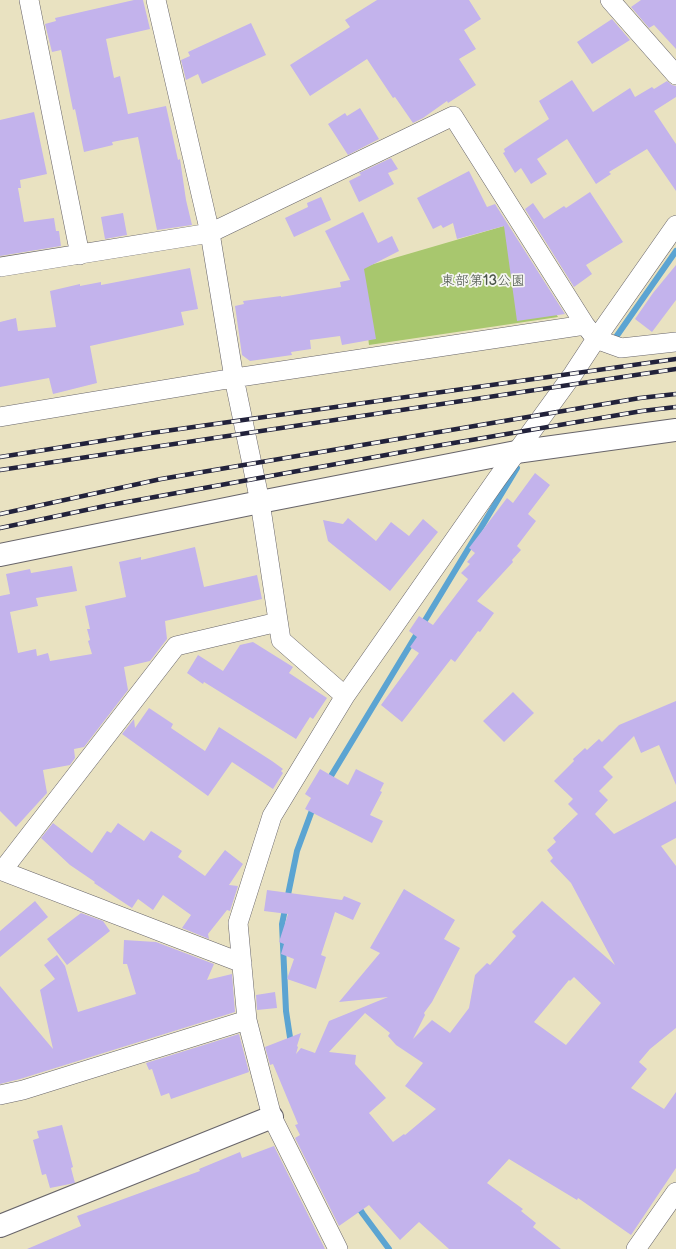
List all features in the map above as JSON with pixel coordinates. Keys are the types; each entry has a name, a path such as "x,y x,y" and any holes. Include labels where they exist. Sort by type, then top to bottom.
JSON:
{"street":[{"path":"28,0 80,255"},
{"path":"156,0 210,233 234,378 260,502 281,640 345,696"},
{"path":"610,0 676,75"},
{"path":"0,267 210,233 453,116 590,332 621,348 676,342"},
{"path":"338,1249 272,1117 247,1020 238,923 272,816 345,696 516,452 573,374 590,332 676,225"},
{"path":"0,417 234,378 590,332"},
{"path":"0,555 516,452 676,430"},
{"path":"242,963 1,870 176,646 278,622"},
{"path":"0,1095 23,1090 247,1020"},
{"path":"0,1226 272,1117"},
{"path":"636,1249 676,1192"}],"green space":[{"name":"東部第13公園","path":"504,226 558,317 369,345 360,268"}],"building":[{"path":"134,0 143,0 150,29 106,39 114,78 120,76 128,114 166,106 178,160 180,159 186,200 192,225 157,230 138,137 112,142 113,145 84,152 75,109 73,110 61,50 52,52 45,24 56,21 55,18"},
{"path":"377,0 469,0 481,19 464,30 476,49 459,59 476,85 448,103 447,101 423,118 413,123 395,97 393,98 367,59 310,96 290,65 350,27 345,20"},
{"path":"641,0 676,0 676,49 654,25 649,28 631,7"},
{"path":"612,19 630,40 592,64 577,42"},
{"path":"251,23 266,55 202,84 198,74 186,80 181,60 190,56 188,52"},
{"path":"572,80 593,112 630,88 635,97 652,87 654,89 667,81 676,86 676,97 654,111 676,144 676,191 647,149 609,172 611,174 596,184 567,139 537,159 547,174 531,184 521,168 515,173 503,153 505,152 504,149 549,119 539,101"},
{"path":"360,108 379,139 348,155 328,124 345,113 347,116"},
{"path":"34,112 47,174 20,180 21,188 18,188 24,222 54,218 56,231 59,231 61,246 0,256 0,120"},
{"path":"391,158 398,169 388,173 394,184 359,202 349,181 361,175 359,173"},
{"path":"469,171 487,207 495,204 565,314 517,321 504,226 457,239 453,223 443,228 441,225 433,229 417,198"},
{"path":"590,192 623,242 586,265 592,274 574,287 525,209 533,203 544,219 564,206 566,208"},
{"path":"321,197 331,220 294,237 285,218 308,207 307,203"},
{"path":"363,212 378,243 392,236 399,251 364,269 376,339 342,345 340,336 310,340 311,349 291,352 292,355 250,361 242,355 235,306 244,304 243,301 281,297 341,287 340,282 350,280 325,231"},
{"path":"123,213 127,235 105,239 101,217"},
{"path":"676,265 676,300 652,332 635,319 653,293"},
{"path":"190,268 198,309 181,312 184,325 90,346 97,383 53,394 49,378 0,387 0,322 16,318 18,331 56,327 50,291 80,284 80,286 101,282 101,285"},
{"path":"535,473 550,485 528,514 536,521 517,546 521,550 512,560 513,562 477,601 494,613 480,632 478,631 455,662 451,659 402,722 381,705 419,653 410,647 417,637 409,631 419,616 433,625 468,579 461,573 470,564 467,562 475,553 469,548 507,498 513,503"},
{"path":"348,518 376,541 391,522 409,536 423,519 438,532 390,591 328,541 323,520 343,524"},
{"path":"195,547 204,587 257,575 262,599 165,621 167,639 150,661 124,667 128,690 84,747 74,749 75,758 70,765 43,770 47,793 16,827 0,811 0,596 10,594 6,574 30,569 31,573 72,566 77,591 36,598 38,606 10,612 18,653 36,649 37,656 48,653 50,661 92,654 88,641 90,640 87,629 90,629 85,606 126,597 119,562 141,557 141,560"},
{"path":"253,642 293,667 289,673 327,698 313,719 310,717 296,739 187,673 198,655 223,671 240,645"},
{"path":"513,692 534,713 504,742 483,721"},
{"path":"676,701 676,785 659,745 641,753 634,736 603,767 613,777 599,791 608,800 595,814 614,834 676,801 676,838 661,846 676,866 676,1028 650,1049 639,1062 647,1069 631,1088 664,1109 676,1092 676,1168 631,1235 578,1198 577,1200 509,1159 487,1183 523,1209 521,1211 536,1223 533,1227 561,1249 449,1249 419,1222 400,1240 369,1205 339,1226 295,1138 300,1135 295,1125 298,1124 273,1064 270,1065 265,1047 301,1033 296,1054 301,1048 315,1053 329,1021 388,997 339,1002 380,953 370,948 404,889 455,920 444,939 460,948 432,1002 424,1013 425,1015 413,1039 432,1020 450,1033 469,1008 475,975 487,963 490,965 516,936 512,932 542,901 615,965 571,883 550,861 553,858 547,850 556,842 553,838 578,814 568,804 573,799 554,781 574,761 573,759 585,748 587,750 599,739 602,742 619,725","holes":["574,977 601,1003 566,1045 534,1022 569,980 570,981","365,1013 390,1033 388,1036 396,1045 423,1063 405,1086 436,1109 405,1135 404,1134 393,1142 369,1113 386,1098 355,1064 356,1055 329,1052"]},
{"path":"149,708 173,724 171,728 205,751 219,727 272,761 283,769 281,771 283,773 273,789 232,762 208,796 122,734 134,719 135,728"},
{"path":"320,769 348,785 356,769 384,783 380,791 382,792 370,815 383,821 372,843 305,809 311,798 305,794"},
{"path":"53,823 92,853 107,831 111,833 118,823 144,841 151,831 182,851 178,857 205,876 225,850 243,864 229,885 238,886 230,911 227,910 208,934 209,939 182,928 191,915 163,895 153,910 138,899 132,908 70,865 41,838"},
{"path":"267,890 342,900 344,896 361,903 353,920 335,912 321,955 326,957 316,989 287,979 294,959 281,954 284,944 279,942 288,914 264,911"},
{"path":"35,901 48,917 0,957 0,931"},
{"path":"81,913 103,921 110,931 67,965 47,939"},
{"path":"124,940 156,942 214,964 207,980 232,974 235,1012 0,1084 0,986 53,1049 40,990 55,979 44,965 57,955 65,966 78,1012 136,994 127,964 123,964"},
{"path":"275,992 277,1008 257,1010 256,995"},
{"path":"239,1034 249,1072 171,1099 169,1093 161,1096 152,1069 149,1070 146,1063"},
{"path":"62,1125 73,1167 71,1168 75,1183 50,1188 46,1174 42,1175 33,1140 39,1138 37,1131"},
{"path":"274,1146 325,1249 27,1249 81,1226 77,1216 200,1171 199,1169 240,1152 242,1158"}],"waterway":[{"path":"616,337 676,251"},
{"path":"328,781 517,468"},
{"path":"291,1044 286,1011 282,924 297,851 314,805"},
{"path":"357,1205 389,1249"}],"railway":[{"path":"0,457 151,433 676,359"},
{"path":"0,470 676,369"},
{"path":"0,514 161,479 640,398 676,394"},
{"path":"0,528 105,506 430,447 642,411 676,407"}]}
